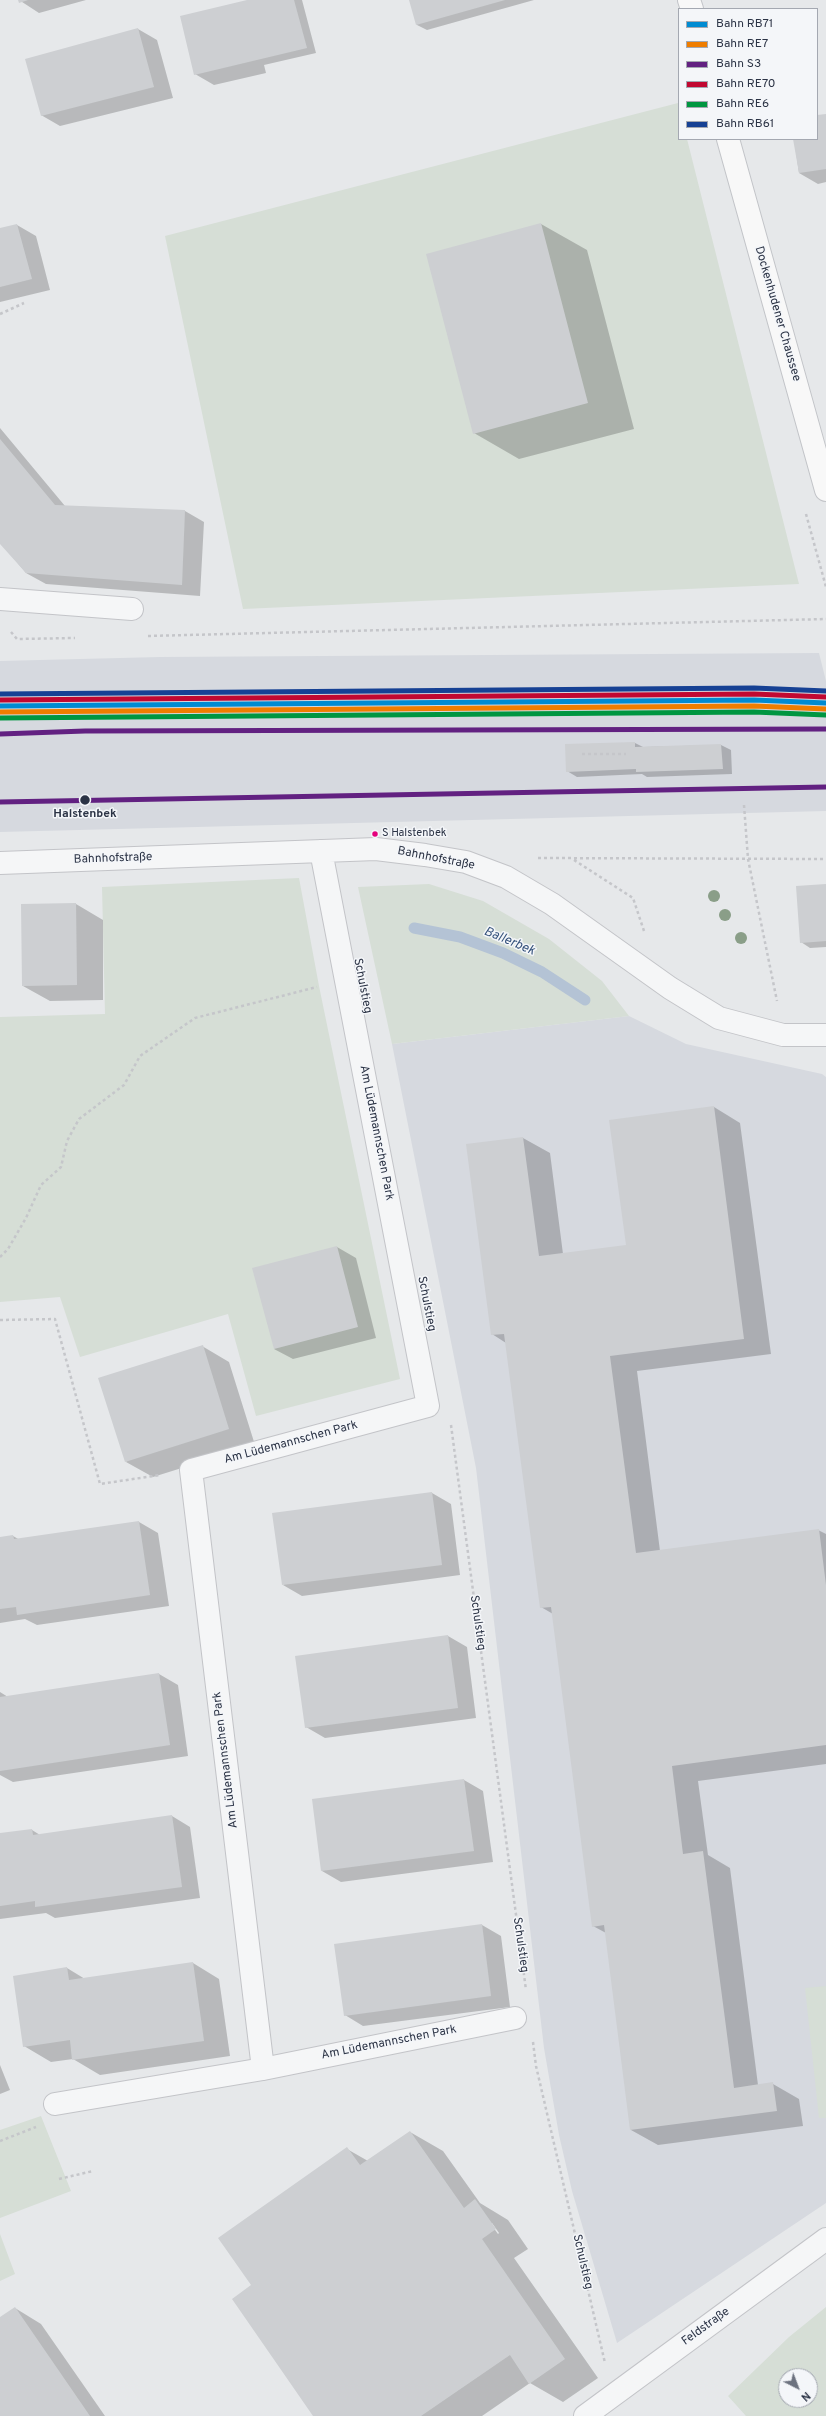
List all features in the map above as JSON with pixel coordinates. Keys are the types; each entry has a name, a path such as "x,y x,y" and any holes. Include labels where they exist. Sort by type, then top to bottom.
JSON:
{"main road":[{"name":"Dockenhudener Chaussee","path":"728,140 824,478"}],"street":[{"path":"0,599 132,609"},
{"name":"Bahnhofstraße","path":"0,863 376,849 466,862 506,877 552,904 670,988 719,1018 783,1035 826,1035"},
{"name":"Am Lüdemannschen Park","path":"263,2069 191,1470 428,1406 322,851"},
{"name":"Am Lüdemannschen Park","path":"55,2104 263,2069 515,2018"},
{"name":"Feldstraße","path":"585,2416 613,2397 826,2239"}],"path":[{"path":"0,314 24,304"},
{"path":"145,636 826,619"},
{"path":"9,629 17,639 81,638"},
{"path":"582,754 626,754"},
{"path":"744,805 748,859 778,1004 770,1002"},
{"path":"506,877 523,858 574,860 826,859"},
{"path":"574,860 633,898 644,932 649,937"},
{"path":"0,1257 8,1249 26,1218 41,1185 61,1167 67,1141 79,1119 124,1085 140,1056 195,1018 346,979"},
{"path":"0,1320 56,1319 100,1484 191,1470"},
{"name":"Schulstieg","path":"451,1423 526,1991"},
{"name":"Schulstieg","path":"532,2037 536,2066 613,2397"},
{"path":"0,2141 39,2126 55,2104"},
{"path":"59,2179 92,2171"}],"shaded area":[{"path":"678,103 678,140 687,140 799,584 243,609 165,236"},
{"path":"819,653 826,681 826,811 0,832 0,661 160,657"},
{"path":"299,878 319,986 400,1379 256,1416 228,1314 80,1357 60,1297 0,1302 0,1017 105,1014 102,887"},
{"path":"429,884 483,901 549,939 602,981 629,1016 392,1044 358,887"},
{"path":"629,1016 686,1044 822,1074 826,1077 826,2203 617,2343 572,2191 559,2135 544,2048 476,1468 392,1044"},
{"path":"826,1986 826,2118 819,2118 805,1988"},
{"path":"41,2116 71,2191 0,2218 0,2130"},
{"path":"0,2234 15,2274 0,2281"},
{"path":"826,2307 826,2416 746,2416 728,2396 789,2337"}],"building":[{"path":"18,0 28,0 19,3"},
{"path":"247,0 294,0 307,48 194,75 180,16"},
{"path":"409,0 505,0 416,25"},
{"path":"138,28 154,87 41,116 25,59"},
{"path":"826,114 826,169 799,173 793,140 818,140 818,115"},
{"path":"541,223 588,403 473,434 426,254"},
{"path":"17,224 32,279 0,287 0,228"},
{"path":"0,439 55,505 185,510 182,585 26,573 0,544"},
{"path":"635,742 635,747 721,744 723,769 636,772 636,769 566,772 565,744"},
{"path":"826,884 826,941 800,943 796,886"},
{"path":"76,903 77,985 22,986 21,904"},
{"path":"714,1106 744,1339 610,1356 636,1553 819,1529 826,1585 826,1745 672,1766 683,1854 703,1851 734,2088 773,2082 777,2111 630,2130 604,1925 592,1927 551,1607 540,1608 504,1334 491,1335 466,1144 523,1137 539,1256 626,1245 609,1120"},
{"path":"337,1246 358,1327 274,1349 252,1268"},
{"path":"203,1345 229,1429 125,1462 98,1378"},
{"path":"432,1492 442,1565 282,1585 272,1513"},
{"path":"139,1521 150,1595 17,1615 16,1607 0,1609 0,1537 13,1535 14,1539"},
{"path":"448,1635 458,1708 305,1728 295,1656"},
{"path":"159,1673 170,1745 0,1771 0,1697"},
{"path":"464,1779 474,1851 321,1871 312,1799"},
{"path":"172,1815 182,1887 35,1907 35,1901 0,1906 0,1833 32,1829 33,1835"},
{"path":"482,1924 491,1996 344,2016 334,1944"},
{"path":"193,1962 204,2041 72,2060 70,2040 23,2047 13,1976 67,1967 69,1980"},
{"path":"410,2131 464,2208 475,2199 496,2229 482,2239 565,2359 529,2384 510,2355 421,2416 313,2416 232,2299 251,2285 218,2238 347,2147 360,2165"},
{"path":"15,2307 90,2416 0,2416 0,2317"}],"waterway":[{"name":"Ballerbek","path":"414,928 460,937 503,953 542,972 585,1000"}],"rail line":[{"name":"RB61","path":"0,694 754,688 826,691"},
{"name":"RE70","path":"0,700 754,694 826,697"},
{"name":"RB71","path":"0,706 754,700 826,703"},
{"name":"RE7","path":"0,712 754,706 826,709"},
{"name":"RE6","path":"0,718 754,712 826,715"},
{"name":"S3","path":"0,734 85,731 826,729"},
{"name":"S3","path":"0,802 826,787"}],"place":[{"name":"Halstenbek","path":"85,800"},
{"name":"S Halstenbek","path":"375,834"}]}
